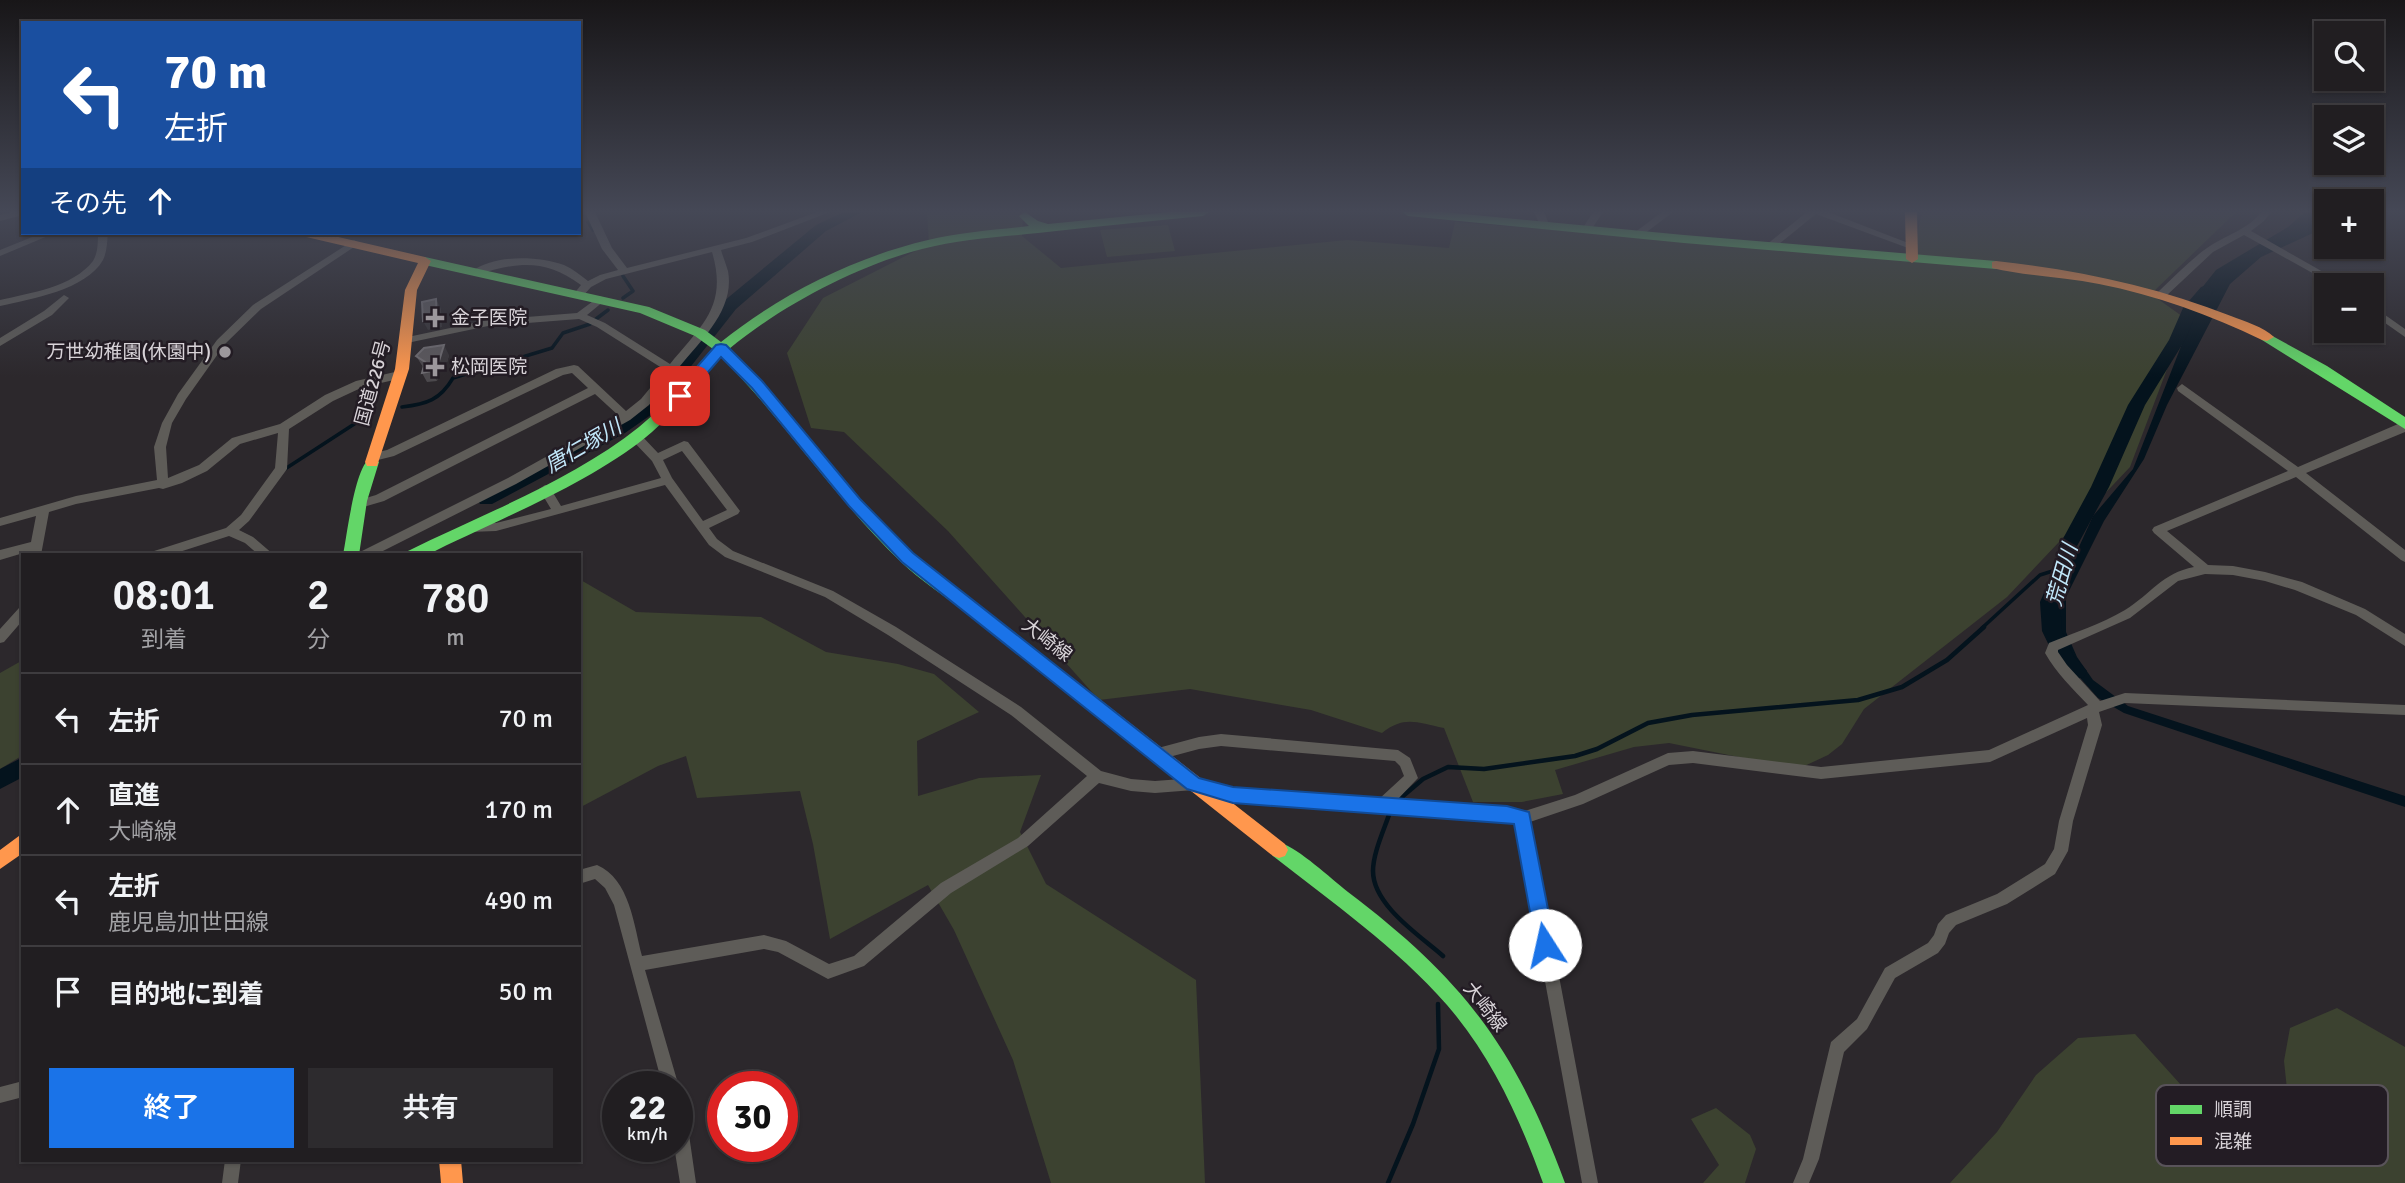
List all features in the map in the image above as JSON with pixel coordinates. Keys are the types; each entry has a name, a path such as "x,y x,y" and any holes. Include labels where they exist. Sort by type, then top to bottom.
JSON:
{"main road":[{"name":"国道226号","path":"351,553 360,504 407,340 411,282 421,267"},
{"name":"大崎線","path":"454,267 583,290 600,299 666,317 708,339 757,385 855,502 907,558 1368,920 1437,980 1478,1029 1504,1069 1538,1139 1554,1183"},
{"path":"417,553 592,465 636,437 694,372 708,339 863,267"},
{"path":"2021,267 2077,275 2169,296 2225,317 2292,349 2405,424"},
{"path":"0,861 21,843"},
{"path":"450,1162 452,1183"}],"street":[{"path":"0,303 59,288 91,267"},
{"path":"163,485 160,447 167,423 182,397 221,342 257,307 317,267"},
{"path":"477,272 486,267"},
{"path":"559,267 583,290 624,271 640,267"},
{"path":"621,267 624,271"},
{"path":"368,553 512,481 626,417 645,402 674,368 708,339 723,286 722,267"},
{"path":"2169,296 2195,267"},
{"path":"0,343 48,313 64,298"},
{"path":"580,316 600,299"},
{"path":"407,340 488,323 580,316 601,325 674,368 694,372"},
{"path":"2384,318 2405,334"},
{"path":"374,457 390,453 560,372 574,369 626,417"},
{"path":"0,522 76,500 163,485 203,468 236,441 284,426 329,398 360,384 399,375"},
{"path":"2182,388 2297,472 2405,557"},
{"path":"360,504 380,498 596,389"},
{"path":"2205,569 2158,530 2403,428 2405,424"},
{"path":"161,553 230,531 245,518 281,469 284,426"},
{"path":"636,437 656,458 701,527 713,542 729,554 829,594 1016,711 1097,776 1131,785 1155,787 1194,784 1233,795 1507,814 1522,818 1578,800 1668,759 1693,757 1821,773 1990,756 2125,698 2405,710"},
{"path":"656,458 684,445 734,511 701,527"},
{"path":"466,528 496,527 668,480"},
{"path":"545,489 558,511"},
{"path":"0,555 35,550 43,511"},
{"path":"230,531 249,540 265,553"},
{"path":"1801,1183 1811,1159 1837,1048 1862,1024 1890,973 1933,948 1940,939 1942,929 1951,920 2002,899 2029,884 2050,869 2061,851 2095,725 2097,708 2062,669 2052,653 2053,647 2126,615 2171,579 2205,569 2254,574 2301,588 2363,613 2388,627 2405,641"},
{"path":"0,638 21,613"},
{"path":"1158,754 1221,740 1398,755 1405,761 1411,778 1382,805"},
{"path":"635,964 764,942 781,946 828,972 848,967 946,888 1023,842 1097,776"},
{"path":"1522,818 1590,1183"},
{"path":"581,876 597,872 610,883 621,903 635,964 666,1071"},
{"path":"0,1095 21,1090"},
{"path":"230,1183 233,1162"},
{"path":"685,1162 688,1183"}],"green space":[{"path":"883,267 2179,267 2151,294 2186,319 2130,467 2007,597 1864,709 1842,744 1828,755 1798,769 1669,743 1634,747 1555,770 1563,794 1522,802 1473,802 1444,728 1405,722 1382,733 1311,710 1190,689 1099,700 948,531 844,432 811,428 787,353 823,298"},
{"path":"581,580 636,612 761,617 826,652 898,664 934,674 979,712 917,741 918,796 979,778 1041,775 1020,832 1046,884 1196,980 1205,1183 1051,1183 1013,1060 954,930 928,885 830,939 813,844 800,791 697,798 686,756 658,766 581,807"},
{"path":"21,661 21,756 0,769 0,673"},
{"path":"2337,1008 2405,1047 2405,1183 1950,1183 1997,1132 2036,1075 2078,1038 2135,1034 2181,1085 2156,1085 2156,1166 2388,1166 2388,1085 2287,1085 2284,1061 2290,1028"},
{"path":"1716,1108 1750,1135 1756,1149 1745,1183 1703,1183 1719,1165 1691,1119"}],"water":[{"path":"2221,267 2249,267 2230,284 2167,405 2144,459 2104,521 2066,597 2066,632 2077,657 2093,680 2128,706 2405,796 2405,807 2124,713 2098,698 2066,662 2055,631 2059,591 2093,516 2133,469 2189,326 2197,294"}],"building":[{"path":"436,299 437,318 423,321 422,302"},
{"path":"444,345 439,361 435,361 432,371 422,373 425,362 416,356 424,348"}],"waterway":[{"name":"唐仁塚川","path":"486,499 619,429 649,408 730,305 775,267"},
{"path":"623,276 633,291 623,298"},
{"name":"荒田川","path":"2077,671 2066,660 2052,631 2050,602 2066,563 2068,546 2100,487 2137,405 2177,340 2189,312 2207,290"},
{"path":"596,319 608,310"},
{"path":"402,407 432,400 453,378 552,348 563,333 590,324"},
{"path":"285,469 362,419"},
{"path":"1982,628 2040,575 2062,568"},
{"path":"1396,802 1423,779 1448,767 1484,769 1575,756 1597,749 1648,723 1692,715 1858,700 1902,687 1947,660 1984,627"},
{"name":"唐仁塚川","path":"0,780 21,767"},
{"path":"1391,809 1375,856 1375,884 1399,918 1443,956"},
{"path":"1388,1183 1413,1124 1439,1049 1438,1004"}],"traffic: fast":[{"path":"453,267 644,310 700,333 721,349 757,385 855,502 907,558 974,610"},
{"path":"417,553 553,486 607,456 658,419 711,359 740,333 782,306 861,267"},
{"path":"2267,337 2322,369 2405,424"},
{"path":"351,553 360,501 372,462"},
{"path":"1279,850 1398,944 1455,1000 1491,1048 1506,1074 1532,1127 1554,1183"}],"traffic: slow":[{"path":"372,462 402,369 411,290 422,267"},
{"path":"2015,267 2135,288 2202,309 2267,337"},
{"path":"974,610 1279,850"},
{"path":"0,861 21,843"},
{"path":"450,1162 452,1183"}],"place":[{"name":"金子医院","path":"435,318"},
{"name":"万世幼稚園(休園中)","path":"225,352"},
{"name":"松岡医院","path":"435,367"}],"route":[{"path":"680,396 721,349 757,385 880,531 907,558 1194,784 1233,795 1507,814 1522,818 1545,945"}]}
